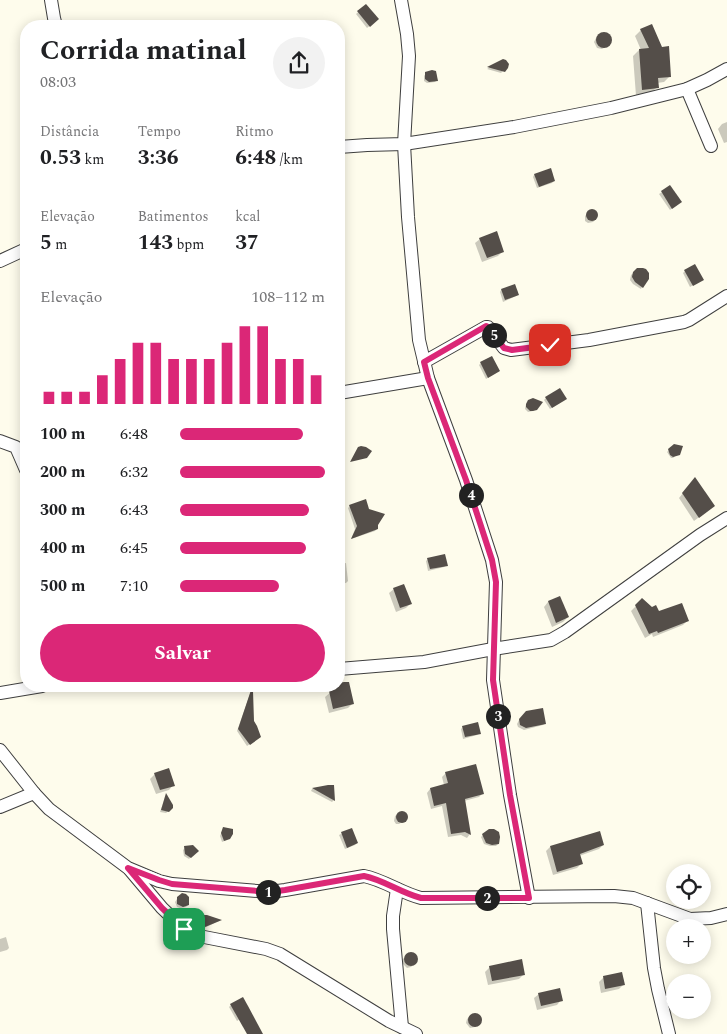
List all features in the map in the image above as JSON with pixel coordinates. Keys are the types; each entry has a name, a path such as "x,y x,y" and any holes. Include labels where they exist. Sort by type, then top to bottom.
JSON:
{"street":[{"path":"51,0 54,20"},
{"path":"401,0 409,56 404,144 419,340 428,378 466,480 492,560 496,582 493,680 510,795 529,898"},
{"path":"345,147 404,144 514,127 611,108 687,89 727,69"},
{"path":"687,89 711,146"},
{"path":"0,261 20,252"},
{"path":"424,362 486,326 504,348 512,350 589,340 684,322 727,296"},
{"path":"345,392 428,378"},
{"path":"0,441 20,447"},
{"path":"345,669 424,662 551,640 727,518"},
{"path":"0,693 20,690"},
{"path":"0,750 34,792 50,808 128,868 162,908 184,929 199,936 266,949 280,954 389,1021 416,1034"},
{"path":"0,807 34,792"},
{"path":"128,868 172,884 270,892 364,876 374,878 409,895 421,898 614,896 634,898 690,918 711,918 727,914"},
{"path":"397,889 393,929 402,1027"},
{"path":"647,903 654,968 669,1034"}],"building":[{"path":"366,4 379,19 370,27 357,11"},
{"path":"652,24 662,47 669,46 671,77 658,78 659,88 642,90 639,49 649,48 640,29"},
{"path":"601,32 607,32 612,37 610,46 601,48 596,43 596,37"},
{"path":"503,59 509,64 505,72 487,67"},
{"path":"436,71 438,81 429,82 425,79 425,72"},
{"path":"551,168 555,181 539,187 534,174"},
{"path":"670,185 682,202 672,209 661,191"},
{"path":"594,209 597,210 597,220 590,221 587,220 586,213 587,210"},
{"path":"497,231 504,252 487,258 479,238"},
{"path":"695,264 704,280 693,286 684,270"},
{"path":"637,268 646,269 649,273 649,279 643,288 632,277 633,272"},
{"path":"515,284 519,295 505,300 501,289"},
{"path":"492,356 500,371 488,378 480,362"},
{"path":"560,388 567,399 552,408 545,397"},
{"path":"533,398 543,402 537,410 530,411 526,404 528,400"},
{"path":"674,444 683,446 680,455 673,457 668,449"},
{"path":"361,446 372,451 367,458 350,462 358,447"},
{"path":"695,477 715,506 699,518 682,493"},
{"path":"366,499 369,509 385,514 378,525 378,529 351,539 357,526 349,505"},
{"path":"445,554 448,566 430,569 427,558"},
{"path":"404,584 412,604 400,608 393,588"},
{"path":"560,596 569,617 556,623 548,601"},
{"path":"642,598 652,607 656,605 659,611 682,603 689,621 658,633 657,631 649,634 635,605"},
{"path":"345,682 349,682 354,704 333,709 329,692 345,692"},
{"path":"250,692 253,692 254,721 261,737 250,745 238,729"},
{"path":"543,708 546,724 526,728 520,725 519,719 526,711"},
{"path":"478,722 481,734 465,737 462,726"},
{"path":"476,764 484,794 465,799 471,835 465,832 451,834 446,803 434,806 430,788 448,783 445,772"},
{"path":"169,768 175,786 160,790 154,773"},
{"path":"334,785 335,801 312,788"},
{"path":"166,793 173,805 169,812 161,810"},
{"path":"400,811 404,811 408,817 404,823 400,823 396,819 396,815"},
{"path":"223,827 233,829 230,839 224,841 221,833"},
{"path":"352,828 358,843 347,848 341,832"},
{"path":"489,829 499,832 499,844 492,845 486,843 482,834"},
{"path":"600,831 604,845 580,854 583,864 557,872 550,846"},
{"path":"193,845 199,851 191,858 185,854 184,846"},
{"path":"182,893 189,897 189,905 183,907 177,904 177,897"},
{"path":"201,915 222,920 205,927 201,926 199,921"},
{"path":"408,952 414,952 418,959 414,966 408,966 404,962 404,956"},
{"path":"522,959 525,975 492,981 489,966"},
{"path":"622,972 625,985 605,989 603,976"},
{"path":"560,988 563,1001 541,1006 538,993"},
{"path":"243,997 263,1034 247,1034 230,1004"},
{"path":"475,1013 480,1015 482,1020 480,1025 475,1027 470,1025 468,1020 470,1015"}],"route":[{"path":"184,929 162,908 128,868 172,884 270,892 364,876 374,878 409,895 421,898 529,898 510,795 493,680 496,582 492,560 424,362 486,326 507,350 550,345"}]}
